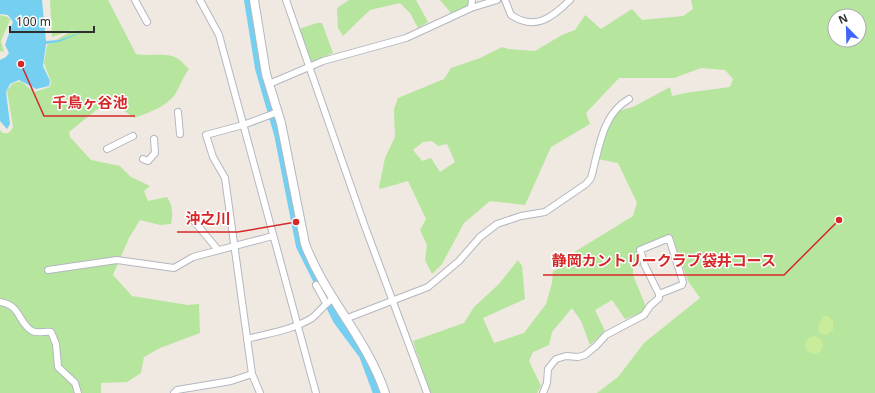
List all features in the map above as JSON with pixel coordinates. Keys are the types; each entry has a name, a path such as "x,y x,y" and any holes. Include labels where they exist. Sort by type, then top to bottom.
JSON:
{"street":[{"path":"136,0 147,22"},
{"path":"200,0 219,35 316,393"},
{"path":"254,0 259,43 269,84 278,112 305,244 329,301"},
{"path":"286,0 334,133 364,224 427,393"},
{"path":"471,8 472,0"},
{"path":"269,84 309,66 406,38 453,18 471,8 497,0"},
{"path":"505,0 511,15 524,21 536,23 559,10 570,0"},
{"path":"345,319 428,287 459,261 480,237 497,224 521,216 545,212 586,184 591,178 604,128 616,108 629,99"},
{"path":"178,112 180,134"},
{"path":"260,393 252,374 225,178 213,157 206,135 244,125 278,112"},
{"path":"107,149 133,136"},
{"path":"143,158 148,161 155,153 154,139"},
{"path":"194,221 218,250"},
{"path":"48,270 117,260 174,268 193,257 273,236"},
{"path":"543,393 547,383 548,369 553,361 566,356 578,357 585,355 596,346 606,334 644,315 650,306 659,298 659,294 645,266 640,250 669,238 683,282 682,285 659,294"},
{"path":"316,284 345,319 370,358 385,393"},
{"path":"247,339 297,326 318,314 329,301"},
{"path":"0,302 13,307 31,330 51,332 56,344 58,367 75,383 78,393"},
{"path":"174,393 177,390 230,381 252,374"}],"green space":[{"path":"50,0 108,0 136,54 172,56 178,59 189,69 173,97 160,107 134,118 118,106 114,94 114,100 95,111 69,132 70,137 91,160 120,166 131,177 150,186 144,191 148,201 167,197 171,207 171,224 160,225 140,220 129,238 113,275 132,296 188,305 199,304 200,333 160,348 144,357 141,373 127,382 101,383 101,393 0,393 0,130 3,133 8,133 13,127 7,91 8,89 17,82 22,82 34,92 50,87 51,82 44,63 47,45 75,29 52,37"},
{"path":"349,0 416,0 428,22 418,28 410,13 400,3 370,10 343,36 338,28 337,8"},
{"path":"440,0 470,0 471,6 451,13"},
{"path":"691,0 875,0 875,393 597,393 618,377 644,343 700,298 688,281 671,234 637,249 643,265 633,267 633,275 646,307 639,314 625,319 612,300 595,310 605,331 590,345 581,321 572,308 552,332 549,345 533,352 529,361 541,386 537,393 430,393 413,341 464,323 474,307 499,284 518,260 522,266 525,299 483,318 494,343 524,333 546,304 552,283 553,271 566,266 568,256 633,216 637,203 618,163 598,159 609,124 618,111 633,107 670,87 672,96 730,87 733,79 725,70 701,68 674,78 619,78 586,113 590,124 551,147 525,205 490,201 464,223 442,264 432,274 425,260 427,245 420,230 426,219 408,181 380,189 379,187 385,158 395,137 394,109 398,98 444,79 451,68 480,58 502,47 508,49 535,51 562,35 575,30 585,15 601,29 632,9 642,20 683,16 693,9","holes":["432,141 438,146 447,144 455,162 440,172 431,158 422,161 413,150 423,142"]},
{"path":"0,15 8,17 10,20 1,41 4,52 0,51"},
{"path":"317,23 322,23 333,53 311,62 299,29"},
{"path":"823,316 828,316 833,321 833,330 827,335 820,334 818,327"},
{"path":"814,336 820,339 823,345 820,351 814,354 808,351 805,345 808,339"}],"water":[{"path":"0,0 42,0 46,41 59,40 85,31 59,42 46,44 43,66 50,81 49,86 36,89 19,80 10,84 6,92 10,124 7,129 0,121 0,60 6,57 9,53 5,45 13,22 8,15 0,14"}],"waterway":[{"path":"249,0 260,68 279,134 301,246 338,320 364,355 378,393"}],"place":[{"name":"千鳥ヶ谷池","path":"21,64"},
{"name":"静岡カントリークラブ袋井コース","path":"839,220"},
{"name":"沖之川","path":"296,222"}]}
